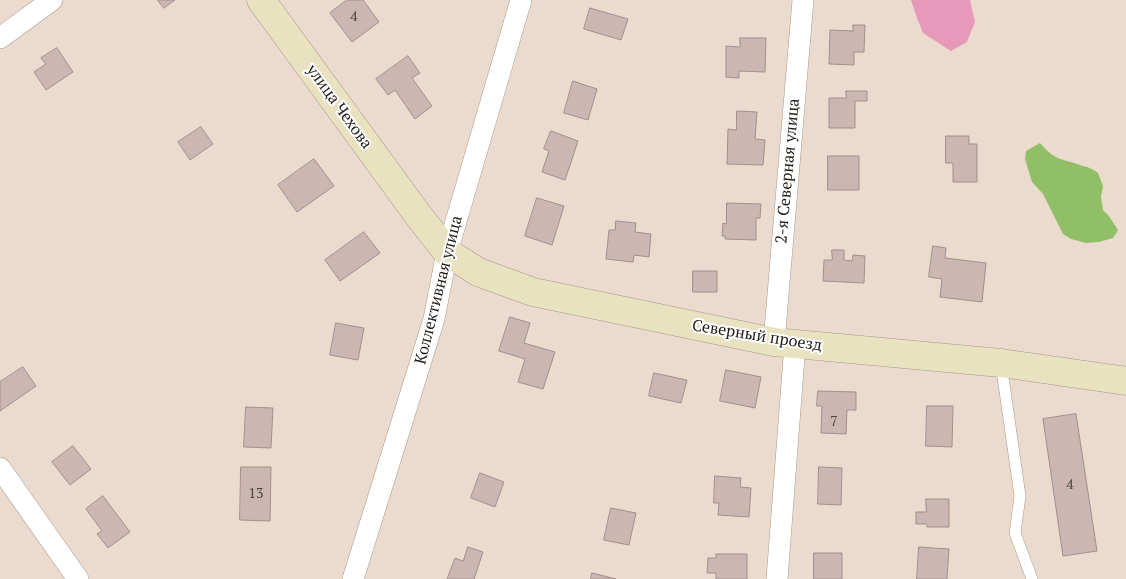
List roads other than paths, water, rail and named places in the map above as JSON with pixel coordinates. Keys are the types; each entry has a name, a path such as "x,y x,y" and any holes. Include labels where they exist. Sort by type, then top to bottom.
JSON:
{"street":[{"path":"0,38 52,0"},
{"name":"улица Чехова","path":"261,0 418,214"},
{"name":"Коллективная улица","path":"353,579 434,319 446,252 521,0"},
{"name":"2-я Северная улица","path":"777,579 784,343 802,0"},
{"name":"Северный проезд","path":"418,214 446,252 478,272 533,292 784,343 1001,363 1126,381"},
{"path":"0,468 78,579"}],"lane":[{"path":"1001,363 1020,496 1015,533 1032,579"}]}
